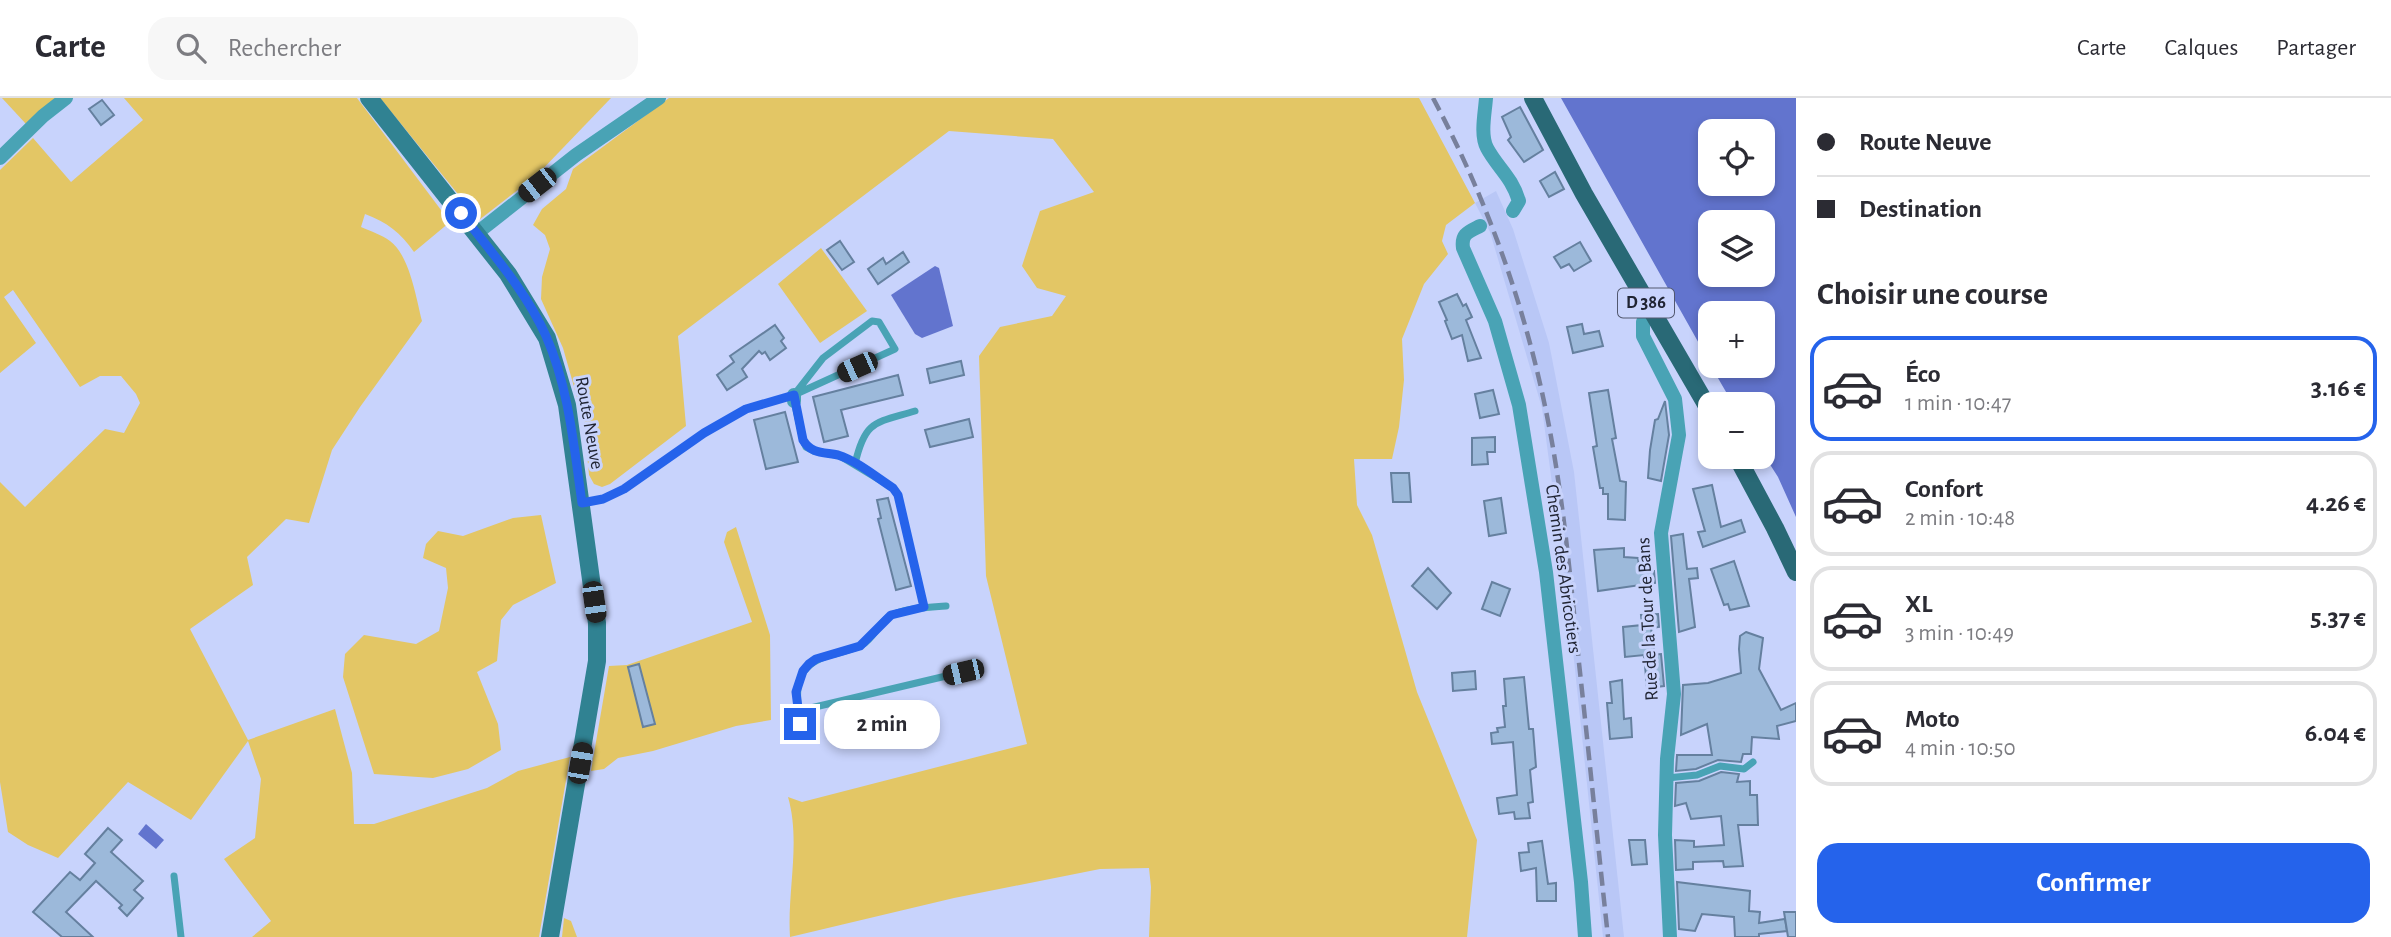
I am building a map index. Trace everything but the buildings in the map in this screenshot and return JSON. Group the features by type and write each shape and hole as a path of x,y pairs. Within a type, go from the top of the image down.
{"main road":[{"name":"D 386","path":"1533,98 1649,309 1699,392"},
{"path":"1743,469 1796,572"}],"street":[{"path":"0,158 43,116 66,98"},
{"name":"Route Neuve","path":"369,98 526,299 547,338 567,405 597,623 597,661 550,937"},
{"path":"477,233 576,155 659,98"},
{"path":"1486,98 1483,135 1486,148 1516,189 1519,201 1513,211"},
{"name":"Chemin des Abricotiers","path":"1480,226 1465,233 1462,239 1463,248 1494,321 1519,405 1546,572 1585,937"},
{"name":"Rue de la Tour de Bans","path":"1649,309 1643,322 1643,336 1675,399 1679,435 1661,533 1674,684 1665,835 1670,937"}],"lane":[{"path":"582,503 603,499 624,489 704,433 746,409 794,398 895,349 879,322 872,321 823,358 794,398 807,447 841,456 893,488 898,495 924,607"},
{"path":"855,464 860,442 874,423 915,411"},
{"path":"800,724 796,692 803,671 809,664 816,659 860,646 891,615 924,607 946,606"},
{"path":"798,711 963,672"},
{"path":"1667,778 1697,775 1720,766 1744,769 1753,762"},
{"path":"174,876 181,937"}],"shaded area":[{"path":"2,98 57,98 26,124"},
{"path":"124,98 357,98 450,222 414,252 393,229 365,214 361,227 390,241 403,257 422,321 332,450 309,523 286,519 247,557 253,585 190,629 248,740 335,709 352,773 354,824 374,824 487,788 518,771 570,757 539,937 252,937 271,921 224,859 255,838 261,779 248,741 191,820 128,782 58,858 28,845 8,832 0,782 0,482 25,507 105,429 124,433 140,403 121,376 100,376 80,387 13,290 4,297 36,343 0,373 0,170 33,138 71,182 143,120"},
{"path":"380,98 611,98 536,176 479,220"},
{"path":"669,98 1419,98 1475,203 1446,225 1442,241 1448,254 1424,284 1402,339 1404,380 1399,427 1392,459 1354,459 1357,505 1372,535 1417,692 1477,840 1467,937 1149,937 1149,868 1100,869 954,898 790,937 794,849 788,797 802,802 1027,744 986,576 979,356 1000,327 1052,316 1066,296 1037,288 1022,266 1040,211 1094,192 1053,139 949,131 678,336 686,426 610,484 602,487 594,484 589,475 584,422 563,348 541,299 542,277 550,249 545,235 533,225 542,209 566,189 573,169"},
{"path":"1496,191 1513,229 1549,343 1574,472 1624,937 1603,937 1569,612 1542,408 1490,232 1475,203"},
{"path":"821,248 867,311 820,343 778,284"},
{"path":"541,515 556,583 513,605 501,620 497,661 477,672 498,724 501,750 468,769 433,778 374,774 343,677 345,654 364,635 416,644 439,631 448,588 446,568 423,558 426,544 438,531 463,536 513,518"},
{"path":"736,527 770,635 771,720 736,726 653,751 618,758 604,769 591,771 609,666 627,665 752,622 724,542 727,532"},
{"path":"564,918 571,921 577,937 562,937"}],"water":[{"path":"1561,98 1796,98 1796,517 1773,469 1775,469 1775,392 1726,392 1718,378 1775,378 1775,301 1698,301 1698,342"},
{"path":"935,266 939,268 953,326 922,338 915,334 891,295"},
{"path":"146,824 164,840 156,849 138,834"}],"railway":[{"path":"1433,98 1471,177 1503,258 1529,341 1549,426 1567,544 1608,937"}],"route":[{"path":"461,213 526,299 547,338 567,405 582,503 603,499 624,489 704,433 746,409 794,395 803,440 807,447 841,456 893,488 898,495 924,607 891,615 860,646 816,659 809,664 803,671 796,692 800,724"}]}
